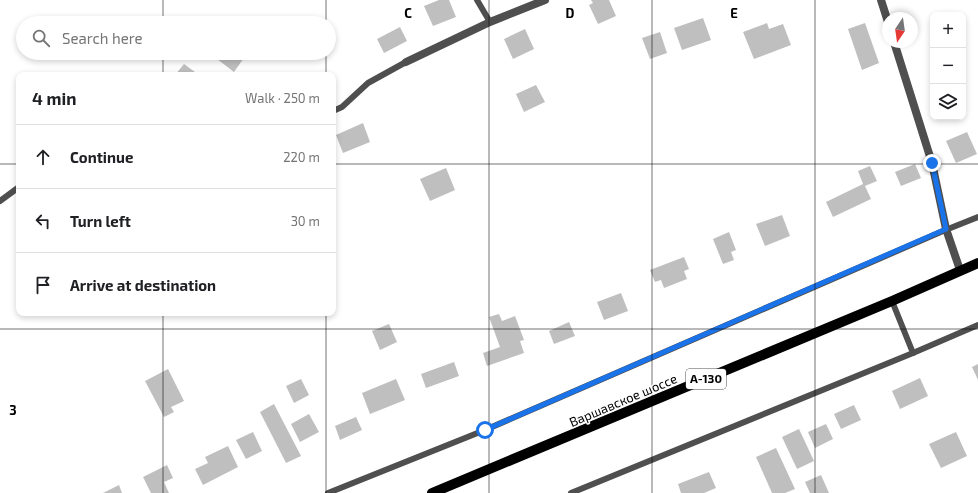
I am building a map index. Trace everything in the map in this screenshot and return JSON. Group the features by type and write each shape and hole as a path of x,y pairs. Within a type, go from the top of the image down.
{"main road":[{"name":"Варшавское шоссе","path":"432,493 892,301 978,263"}],"street":[{"path":"406,62 490,22 545,0"},
{"path":"881,0 885,12"},
{"path":"896,48 932,163 946,229 960,270"}],"lane":[{"path":"477,0 490,22"},
{"path":"336,110 342,107 368,83 406,62"},
{"path":"0,201 16,189"},
{"path":"328,493 493,427 946,229 978,217"},
{"path":"892,301 913,353"},
{"path":"571,493 978,325"}],"building":[{"path":"439,0 449,0 456,17 433,26 424,6"},
{"path":"591,0 609,0 616,16 598,24 589,5 593,3"},
{"path":"703,18 711,40 682,50 674,28"},
{"path":"767,23 769,29 783,24 791,45 754,59 743,32"},
{"path":"865,23 879,63 862,70 848,29"},
{"path":"400,27 407,41 384,53 377,39"},
{"path":"525,29 534,49 513,59 504,39"},
{"path":"660,32 667,53 650,59 642,38"},
{"path":"218,60 242,60 234,72"},
{"path":"184,64 195,72 177,72"},
{"path":"536,85 545,102 524,112 516,94"},
{"path":"363,123 370,142 343,153 336,135"},
{"path":"967,132 977,154 956,163 946,141"},
{"path":"915,164 921,178 901,186 895,172"},
{"path":"870,166 877,181 865,186 871,199 833,217 826,202 863,184 858,171"},
{"path":"446,168 455,190 430,201 420,179"},
{"path":"782,215 790,236 765,246 756,224"},
{"path":"729,232 736,250 731,252 734,260 723,264 713,239"},
{"path":"684,257 689,269 684,271 687,279 664,288 661,280 655,282 650,270"},
{"path":"621,293 628,311 604,320 597,302"},
{"path":"499,314 502,321 515,316 524,340 520,341 524,353 487,366 483,353 500,347 489,317"},
{"path":"569,322 575,336 554,344 549,331"},
{"path":"389,324 397,342 380,350 372,331"},
{"path":"454,362 459,376 426,388 421,374"},
{"path":"978,364 978,380 972,367"},
{"path":"168,369 184,401 171,407 174,412 164,417 145,381"},
{"path":"920,378 928,396 900,409 892,391"},
{"path":"301,379 309,395 294,403 286,386"},
{"path":"396,379 405,400 370,414 362,393"},
{"path":"274,404 301,456 286,463 260,412"},
{"path":"854,405 861,420 841,429 834,414"},
{"path":"309,414 319,432 300,442 291,424"},
{"path":"356,417 362,430 340,440 335,426"},
{"path":"826,424 833,439 815,448 808,432"},
{"path":"799,429 814,461 797,469 782,437"},
{"path":"253,432 262,451 246,459 236,440"},
{"path":"956,432 967,456 941,468 929,444"},
{"path":"228,446 238,467 203,485 195,469 208,463 205,457"},
{"path":"776,448 795,489 785,493 772,493 756,457"},
{"path":"167,465 173,478 164,482 169,493 151,493 143,477"},
{"path":"709,472 716,488 704,493 681,493 678,484"},
{"path":"821,475 829,493 810,493 805,482"},
{"path":"119,485 122,493 103,493"}],"route":[{"path":"485,430 946,229 932,163"}]}
